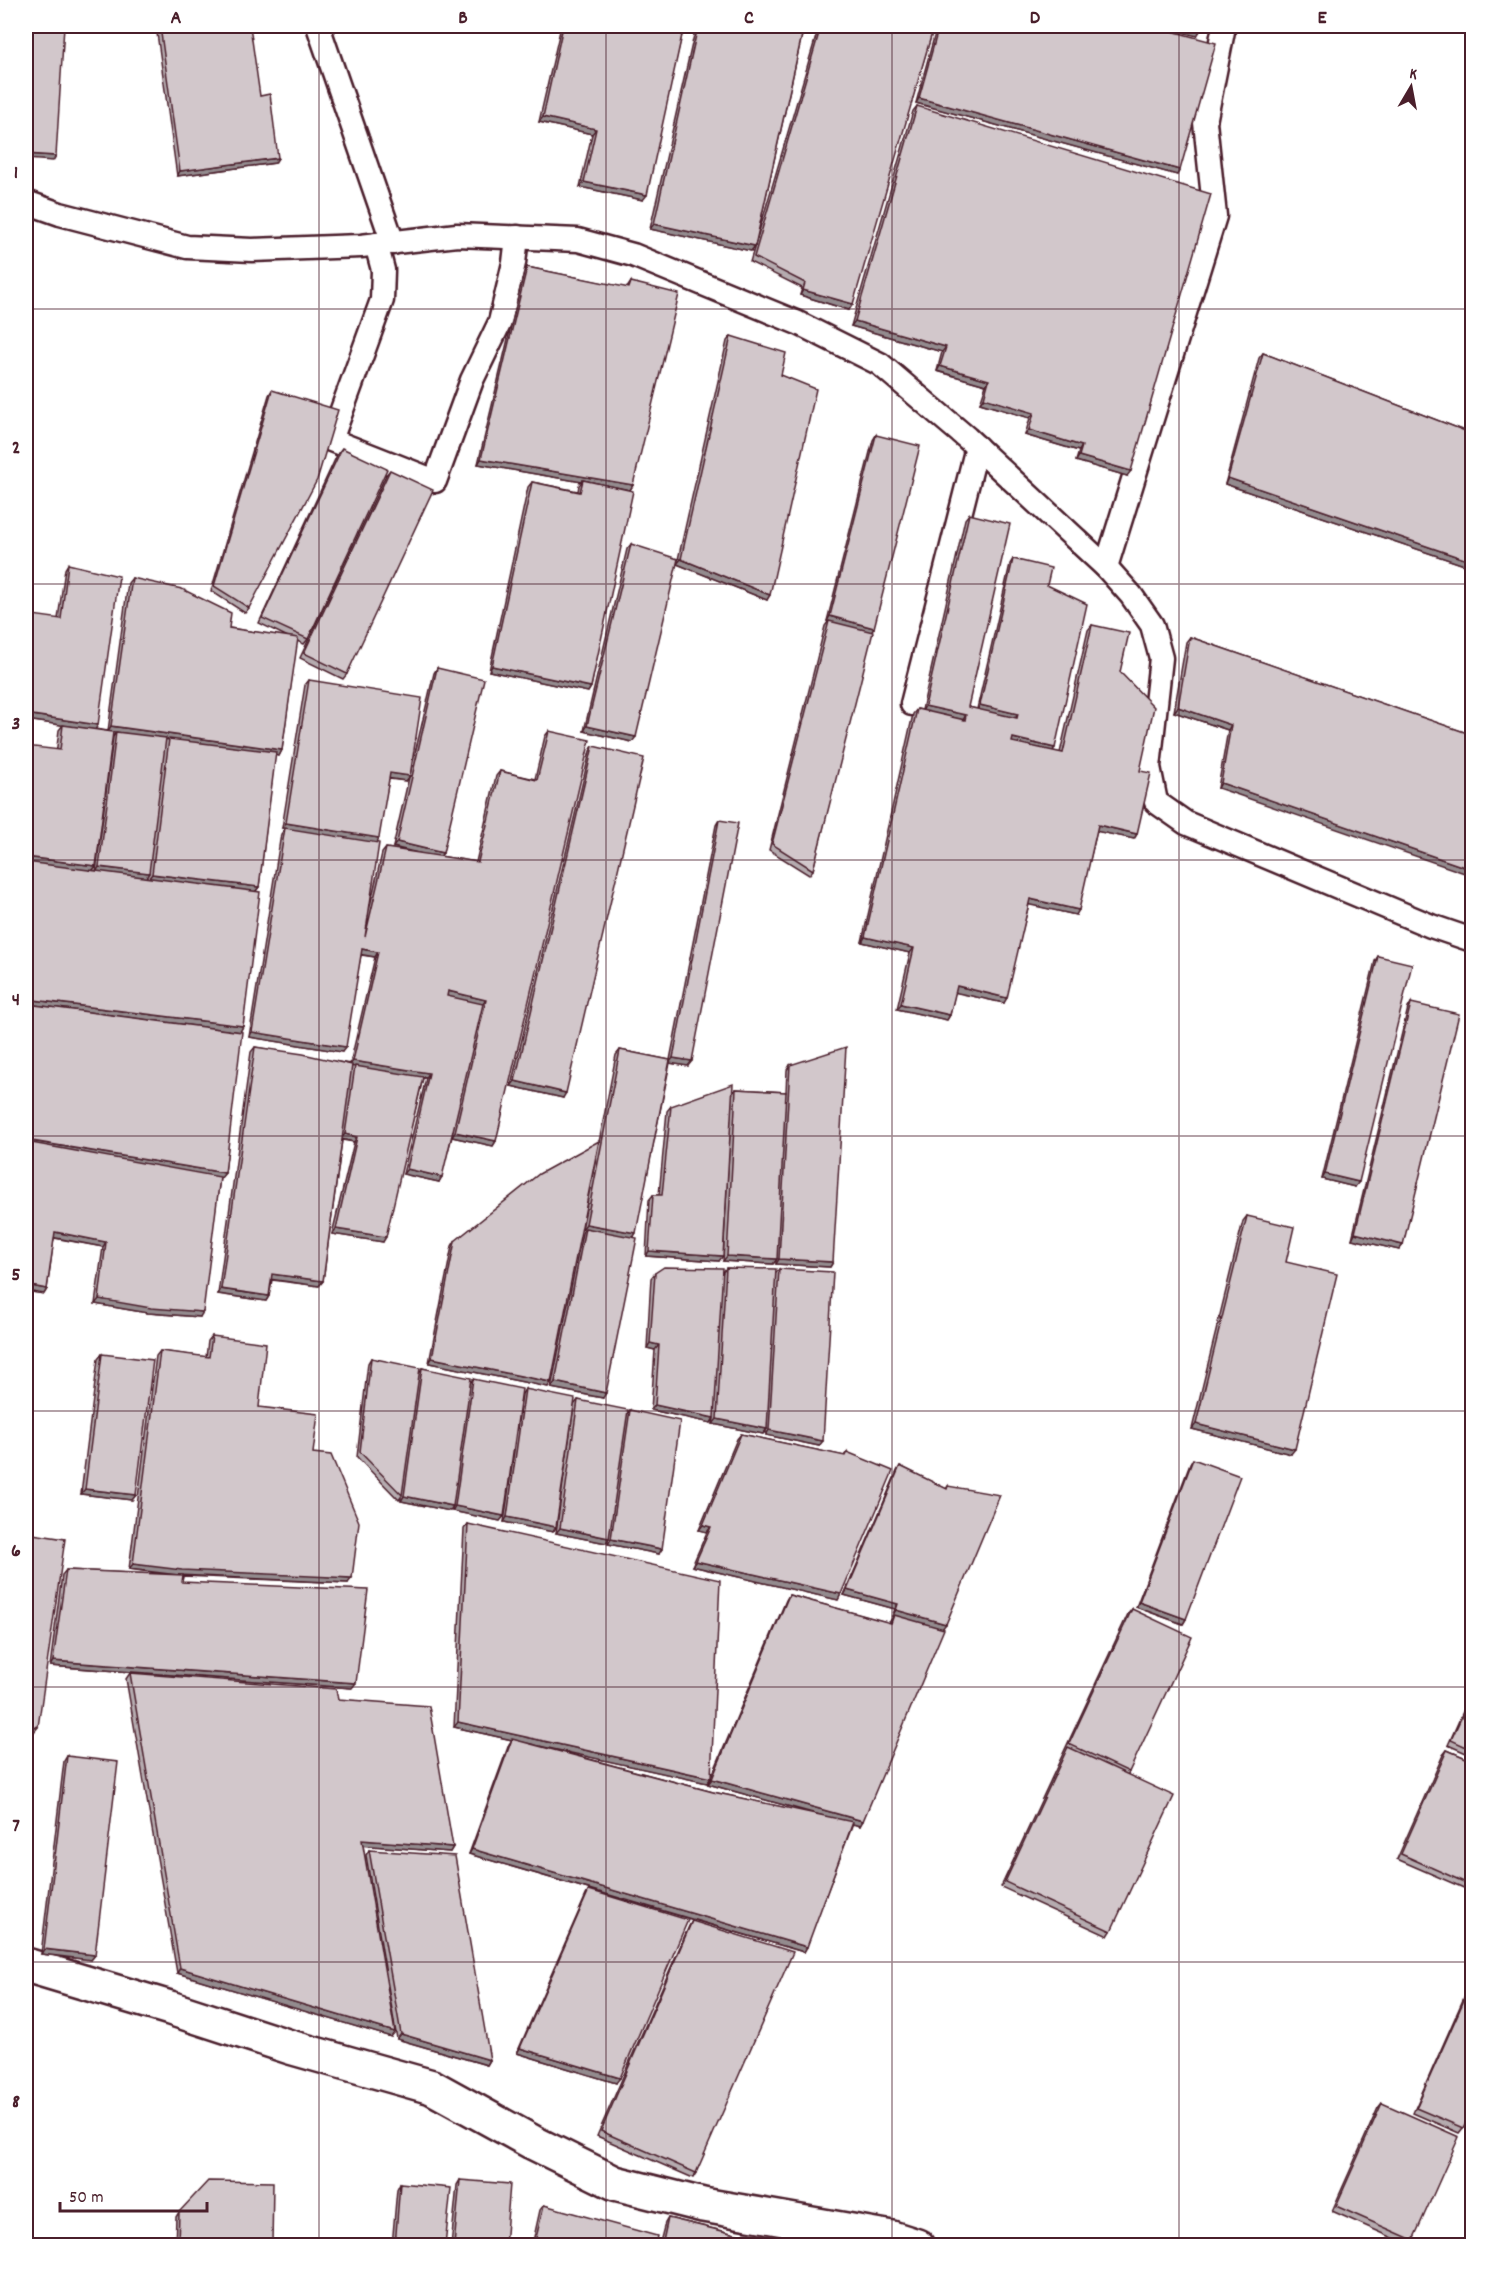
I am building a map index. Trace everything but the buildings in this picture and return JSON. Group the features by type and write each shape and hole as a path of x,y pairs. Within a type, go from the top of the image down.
{"street":[{"path":"318,26 384,244 382,300 331,440 435,481 472,380 500,322 514,263 517,237"},
{"path":"1106,567 1215,216 1205,122 1224,26"},
{"path":"26,202 60,214 187,248 252,250 384,244 457,235 578,240 633,255 798,323 880,364 977,447 1106,567 1131,595 1152,625 1161,658 1149,767 1156,802 1186,823 1431,926 1473,940"},
{"path":"912,704 977,447"},
{"path":"26,1965 290,2047 432,2087 532,2142 615,2183 704,2205 892,2238 917,2246"}]}
